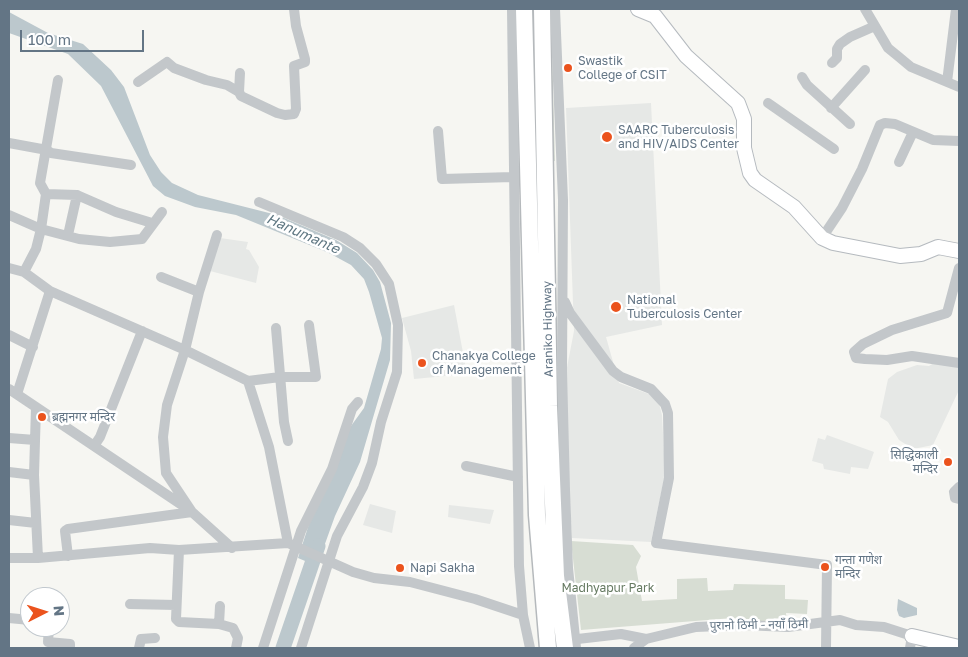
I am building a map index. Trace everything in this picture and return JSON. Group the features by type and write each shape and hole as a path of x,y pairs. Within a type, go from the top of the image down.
{"highway":[{"name":"Araniko Highway","path":"524,9 537,515 548,648"},
{"name":"Araniko Highway","path":"542,9 549,406 556,576 570,644"}],"main road":[{"path":"638,9 655,16 686,56 738,103 744,119 744,148 750,174 755,180 794,207 822,238 833,243 900,256 921,254 938,248 959,250"},
{"name":"पुरानो ठिमी - नयाँ ठिमी","path":"911,642 959,647"}],"street":[{"path":"138,82 166,62 206,80 227,85 239,92 241,96 277,112 285,115 294,114 296,109 294,66 305,62 305,59 296,26 294,9"},
{"path":"512,9 512,177 519,566 530,648"},
{"path":"555,9 563,200 565,490 570,644"},
{"path":"866,9 888,48 911,67 959,87"},
{"path":"947,9 956,9 947,82"},
{"path":"832,63 837,58 837,49 840,44 850,37 875,26"},
{"path":"831,108 865,70"},
{"path":"239,92 240,73"},
{"path":"802,77 831,108 850,124"},
{"path":"24,272 36,249 41,229 46,194 40,183 48,150 58,80"},
{"path":"768,103 834,149"},
{"path":"822,238 862,169 880,124 894,124 933,140 959,141"},
{"path":"438,131 442,179 512,177"},
{"path":"899,162 913,132"},
{"path":"9,143 48,150 51,153 131,166"},
{"path":"46,194 77,195 116,212 152,223"},
{"path":"68,236 77,195"},
{"path":"259,202 343,237 360,248 376,264 389,284 396,312 399,344 393,387 381,422 369,471 325,559 301,648"},
{"path":"9,215 41,229 79,239 110,242 138,240 146,236 152,223 162,212"},
{"path":"192,512 166,473 163,437 167,404 185,350 199,292 217,235"},
{"path":"9,268 24,272 50,291 185,350 248,381 280,377 316,377 309,325"},
{"path":"959,268 947,313 892,330 863,344 854,352 856,358 865,359 887,360 912,356 959,363"},
{"path":"161,277 199,292"},
{"path":"50,291 33,347 13,392 192,512 232,548"},
{"path":"563,299 570,313 613,371 621,377 651,389 665,404 668,413 670,473 656,543 827,564 826,648"},
{"path":"276,328 288,441"},
{"path":"94,446 100,437 142,331"},
{"path":"9,335 33,347"},
{"path":"248,381 269,447 294,546"},
{"path":"263,648 294,546 332,469 352,408 358,402"},
{"path":"36,407 34,475 38,558"},
{"path":"9,438 35,440"},
{"path":"466,466 518,476"},
{"path":"9,472 34,475"},
{"path":"959,487 954,492 956,498 959,499"},
{"path":"68,556 65,531 68,529 192,512"},
{"path":"9,520 36,523"},
{"path":"9,558 68,556 150,548 179,550 294,546 374,578 410,582 475,598 524,614"},
{"path":"179,550 176,619 180,622 219,624 233,628 238,638 236,648"},
{"path":"130,604 176,605"},
{"path":"219,624 220,606"},
{"name":"पुरानो ठिमी - नयाँ ठिमी","path":"634,648 646,639 696,627 744,625 788,627 840,620 884,627 911,642"},
{"name":"पुरानो ठिमी - नयाँ ठिमी","path":"570,644 621,634 646,639"},
{"path":"48,637 48,642 70,644 70,648"},
{"path":"139,648 141,638 155,638"}],"shaded area":[{"name":"National Tuberculosis Center","path":"651,103 662,325 606,337 619,383 649,394 659,403 662,415 665,474 651,542 572,538 564,383 574,331 566,108"},
{"path":"220,238 248,242 246,249 249,250 259,267 256,283 210,271"},
{"path":"454,305 467,374 414,379 411,351 402,318"},
{"path":"934,363 959,365 959,390 933,445 913,449 899,440 888,422 880,417 888,379 897,372 917,365 929,366"},
{"path":"827,435 874,452 868,469 851,467 850,474 824,469 823,464 812,461 818,438 825,440"},
{"path":"370,504 396,511 392,533 363,525"},
{"path":"449,505 494,510 490,524 448,517"}],"green space":[{"path":"551,13 555,161 551,161 548,14"},
{"name":"Madhyapur Park","path":"571,541 633,545 641,556 636,567 642,601 677,599 677,579 707,578 708,591 733,590 734,584 785,585 785,599 808,600 807,614 786,613 787,625 733,618 581,630"}],"water":[{"path":"9,12 48,33 83,44 111,70 124,87 150,155 161,172 172,183 198,195 277,215 336,240 357,253 373,270 380,282 391,323 390,360 360,462 335,516 317,566 298,558 311,518 351,426 364,408 381,349 382,338 364,279 351,265 329,253 236,215 195,207 165,196 153,186 101,86 68,54 9,33"},
{"path":"898,599 917,608 917,615 904,618 899,616 897,610"}],"waterway":[{"name":"Hanumante","path":"283,648 318,546"}],"place":[{"name":"Swastik College of CSIT","path":"568,68"},
{"name":"SAARC Tuberculosis and HIV/AIDS Center","path":"607,137"},
{"name":"National Tuberculosis Center","path":"616,307"},
{"name":"Chanakya College of Management","path":"422,363"},
{"name":"ब्रह्मनगर मन्दिर","path":"42,417"},
{"name":"सिद्धिकाली मन्दिर","path":"948,462"},
{"name":"गन्ता गणेश मन्दिर","path":"825,567"},
{"name":"Napi Sakha","path":"400,568"}]}
